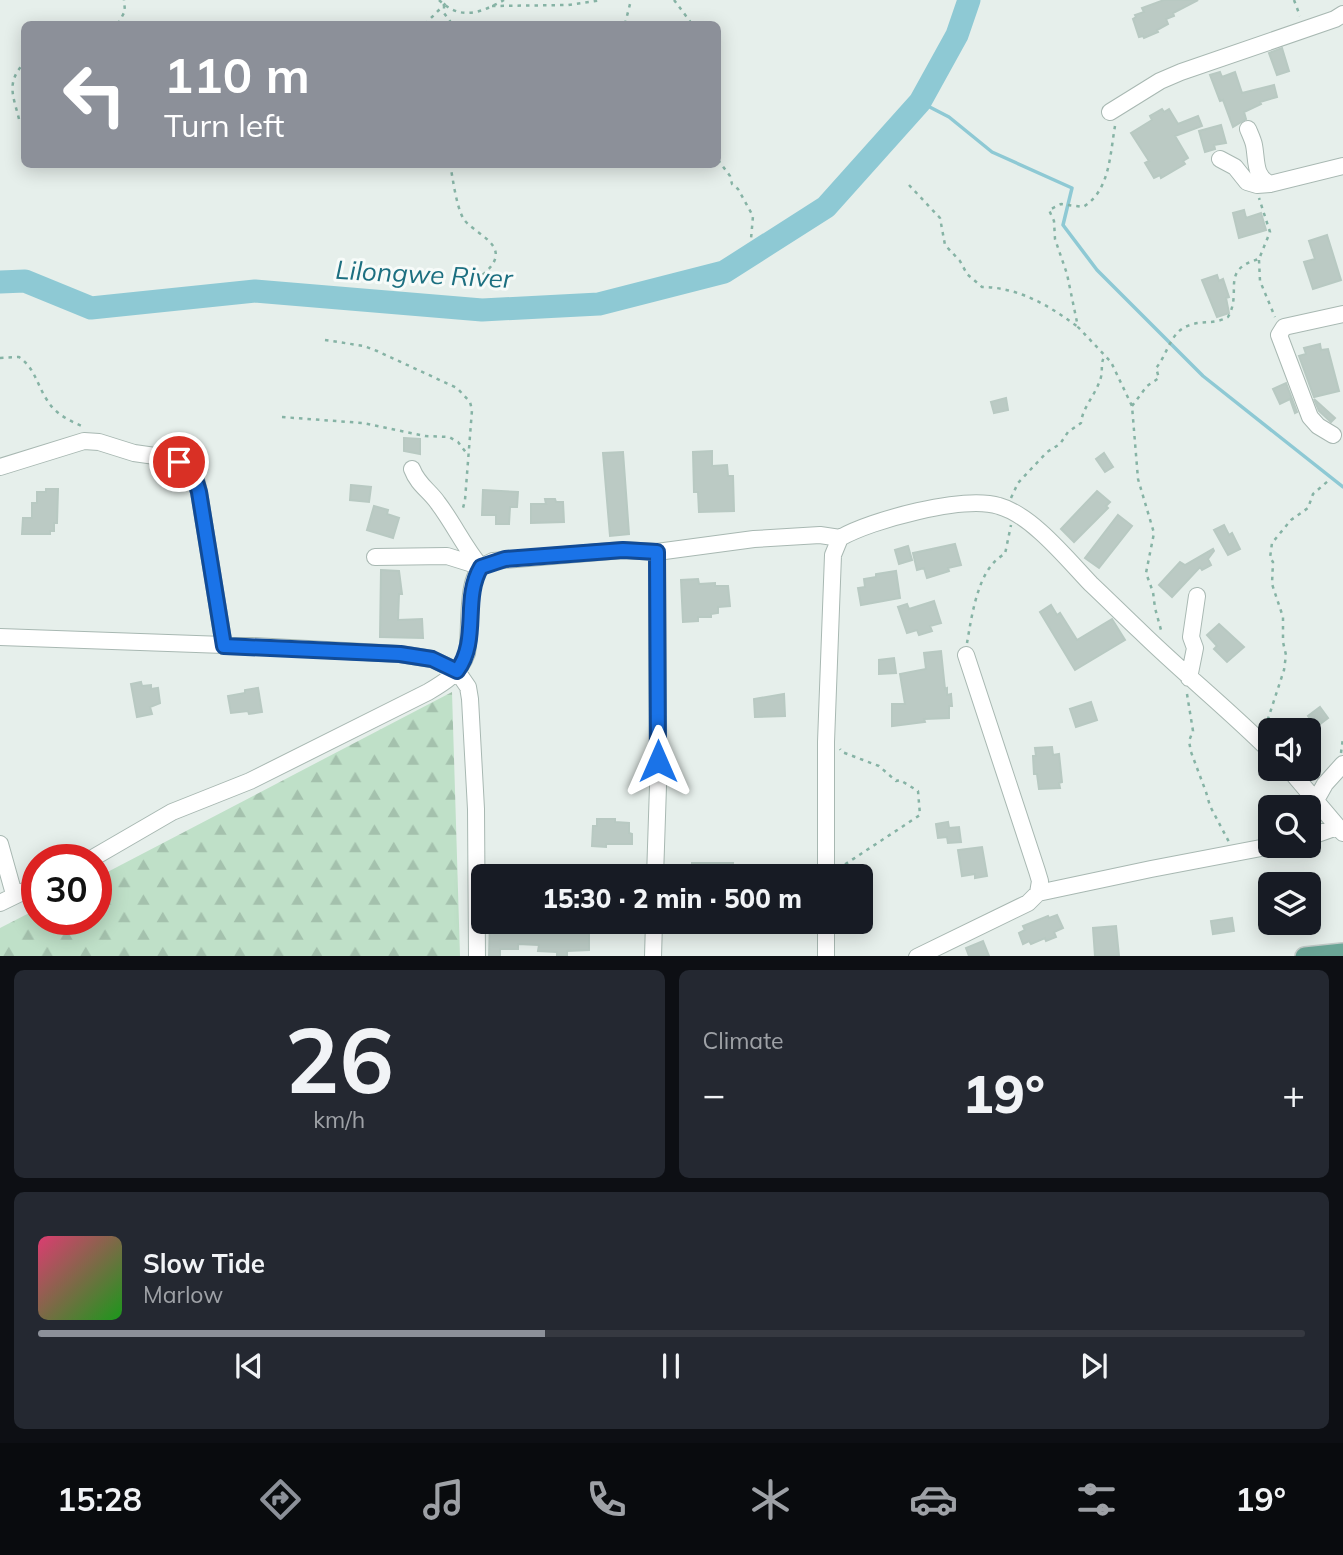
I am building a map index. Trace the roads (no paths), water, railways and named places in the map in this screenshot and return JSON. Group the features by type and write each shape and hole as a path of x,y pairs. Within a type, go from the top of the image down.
{"main road":[{"path":"1314,956 1343,953"}],"street":[{"path":"1110,112 1160,81 1181,72 1343,14"},
{"path":"1248,129 1254,146 1255,164 1267,185"},
{"path":"1220,159 1235,167 1247,182 1267,185 1343,166"},
{"path":"1333,435 1324,431 1310,416 1279,335 1280,330 1343,314"},
{"path":"0,467 84,441 162,457 188,467 195,476 224,646"},
{"path":"412,469 416,481 436,499 468,552 481,567"},
{"path":"375,557 447,556 467,560 481,567 505,559 623,550 657,552 754,539 820,535 840,538 889,518 957,505 991,504 1010,510 1052,541 1090,583 1189,678 1258,739"},
{"path":"831,864 826,742 831,571 833,555 840,538"},
{"path":"655,864 658,786 657,552"},
{"path":"112,847 172,812 250,781 428,691 457,671 467,653 471,590 481,567"},
{"path":"1189,678 1195,648 1191,637 1196,596"},
{"path":"0,637 400,654 432,659 457,671 468,687 470,699 476,809 477,956"},
{"path":"966,655 1037,871 1040,881 1038,893"},
{"path":"1319,795 1343,764"},
{"path":"1299,781 1312,795"},
{"path":"1321,806 1340,830 1321,834"},
{"path":"0,844 7,899"},
{"path":"919,956 1028,903 1038,893 1258,849"},
{"path":"653,956 654,934"},
{"path":"826,934 826,956"}],"waterway":[{"name":"Lilongwe River","path":"0,282 25,281 91,308 255,291 482,310 599,304 724,272 826,207 920,102 957,35 969,0"},
{"path":"920,102 949,117 992,152 1072,188 1063,225 1097,270 1203,376 1343,487"}]}
